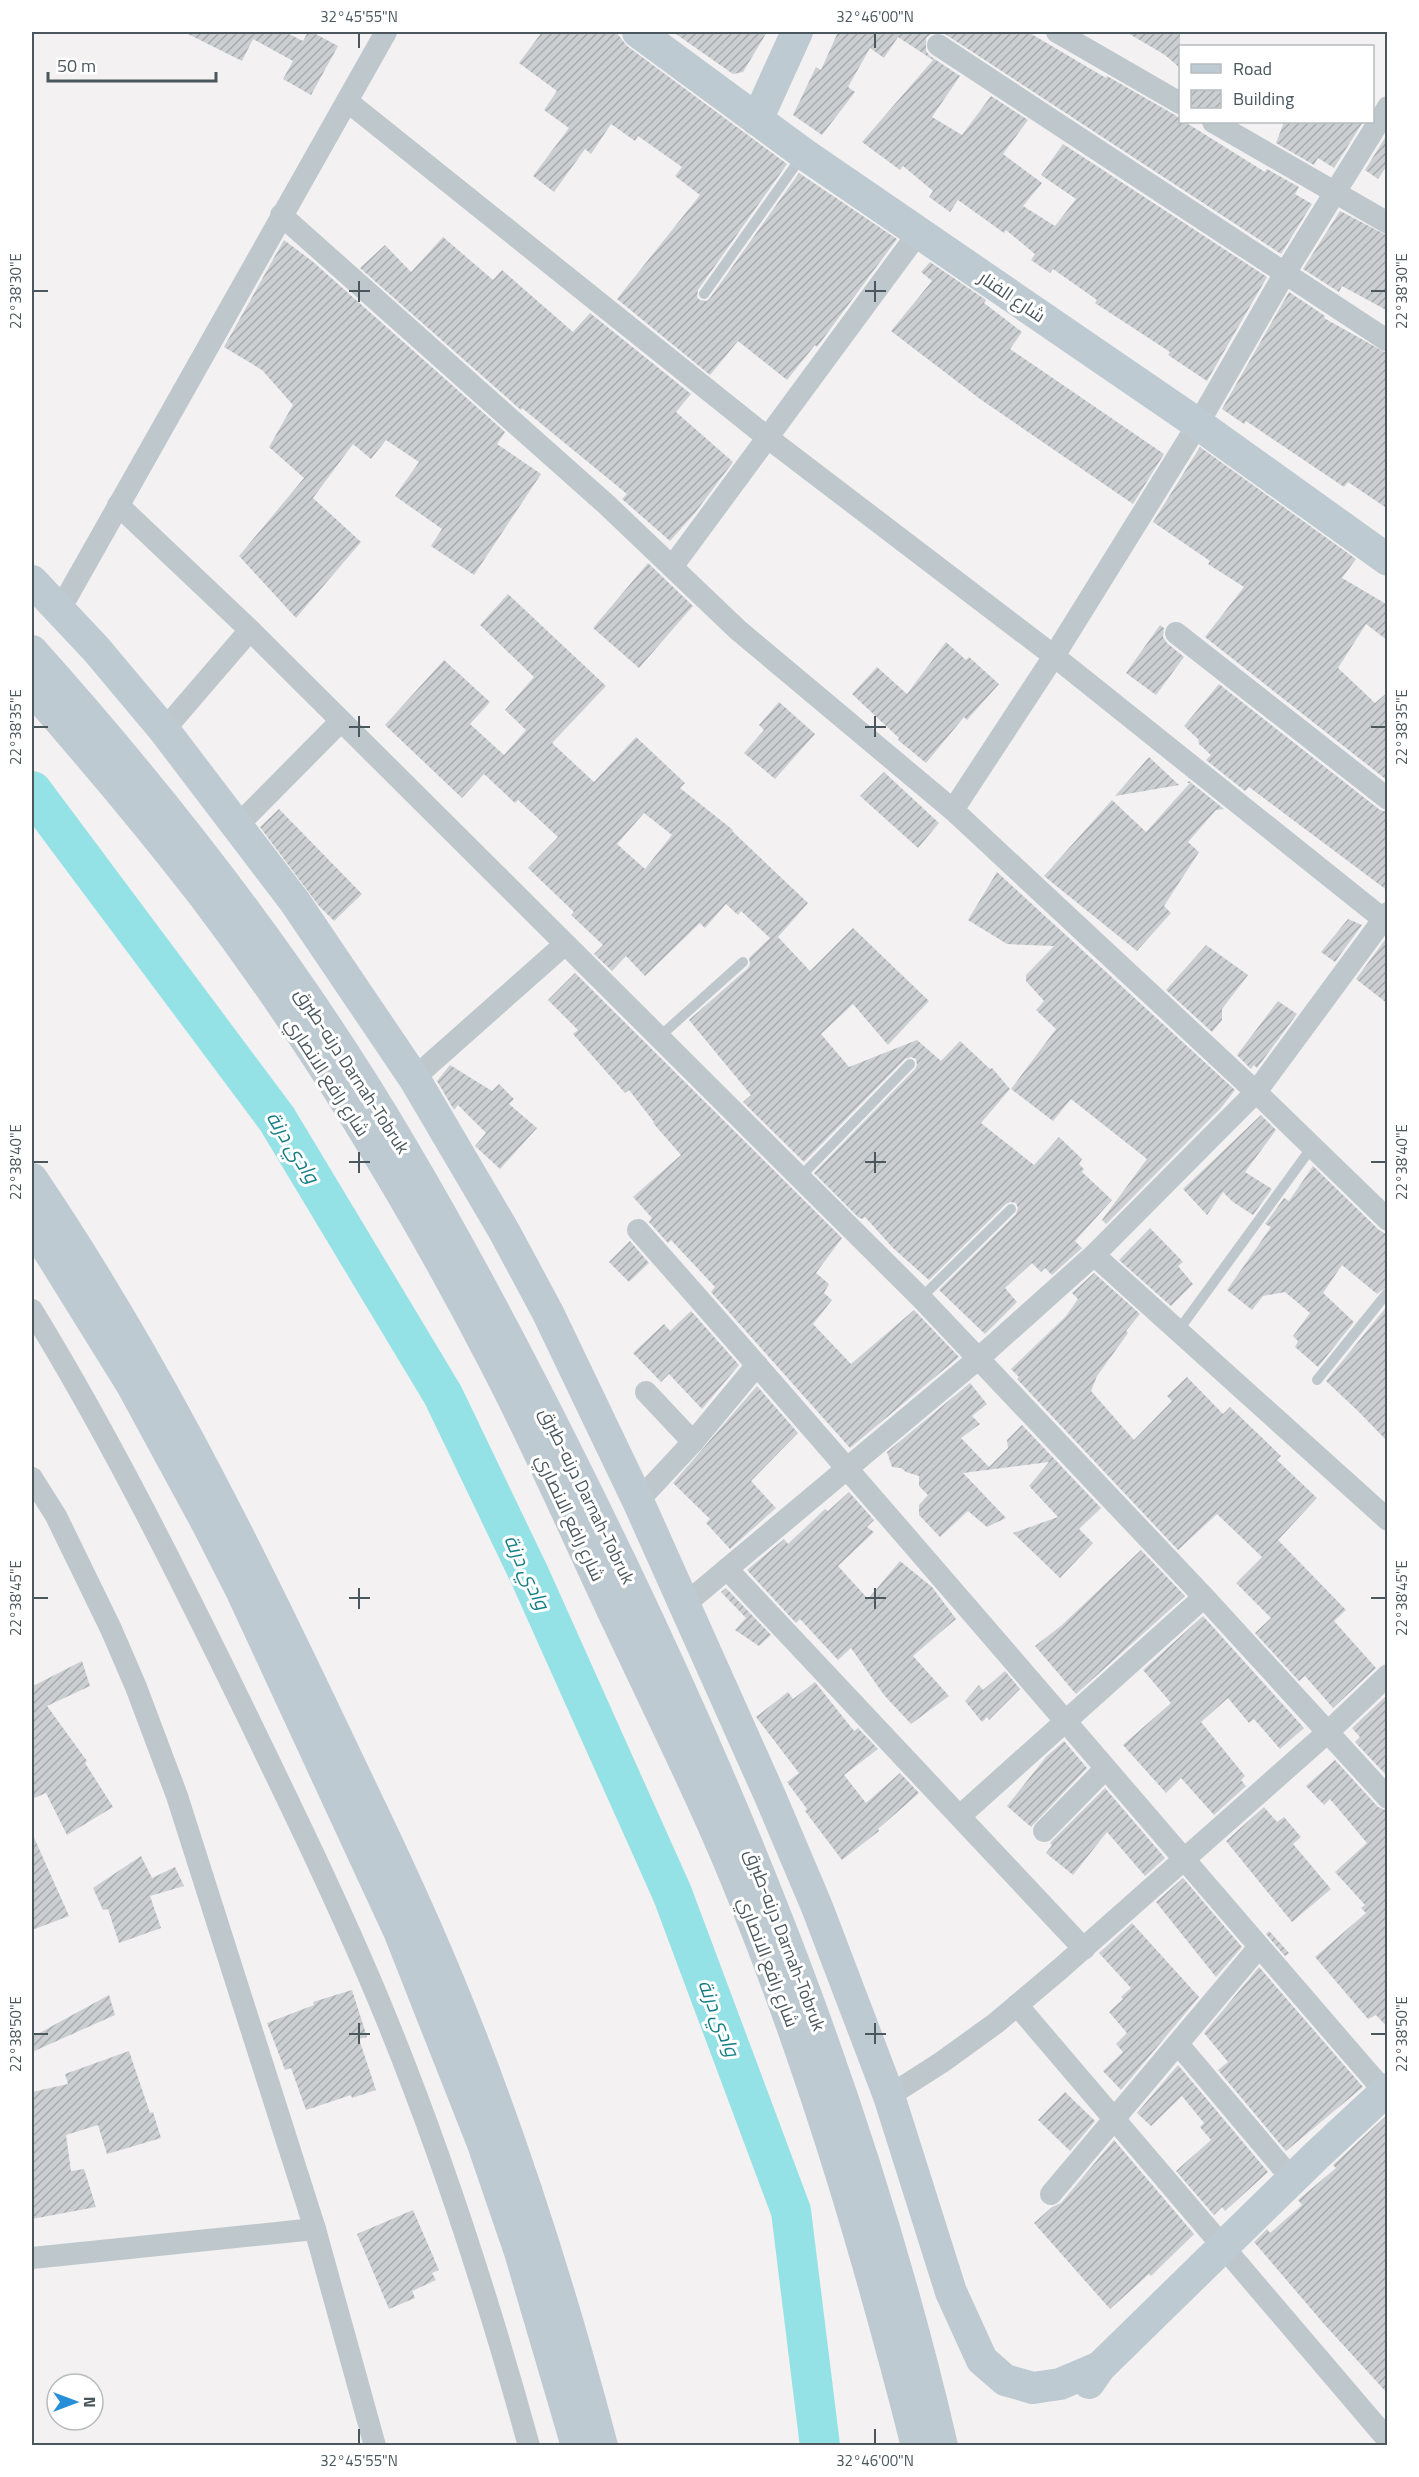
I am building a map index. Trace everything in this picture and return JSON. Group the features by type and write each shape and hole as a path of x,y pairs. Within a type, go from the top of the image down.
{"street":[{"path":"59,611 281,214 386,32"},
{"name":"شارع الفنار","path":"638,32 804,154 1198,424 1388,560"},
{"path":"757,120 797,32"},
{"path":"1058,32 1179,102"},
{"path":"938,45 1388,341"},
{"path":"346,101 768,438 1054,656 1386,918 1256,1092 1094,1256 980,1358 684,1605"},
{"path":"953,810 1054,656 1198,424 1285,273 1388,107"},
{"path":"1215,123 1388,223"},
{"path":"281,214 607,505 738,630 953,810 1256,1092 1388,1220"},
{"path":"672,567 919,232"},
{"path":"118,505 250,630 564,945 801,1176 980,1358 1388,1798"},
{"path":"32,581 96,649 164,730 301,911 414,1078 509,1241 549,1313 638,1501 817,1906 888,2096 951,2292 982,2360 1005,2380 1018,2385 1048,2387 1100,2367 1221,2247 1386,2091 1064,1722 848,1467 638,1230"},
{"path":"164,730 250,630"},
{"path":"1176,633 1388,799"},
{"name":"درنه-طبرق Darnah-Tobruk","path":"35,671 122,754 173,817 286,968 402,1148 536,1392 693,1717 778,1917 832,2063 860,2149 913,2329 942,2445"},
{"name":"شارع رافع الانصاري","path":"35,671 152,831 206,900 332,1082 391,1177 446,1273 527,1425 705,1806 774,1975 842,2171 884,2317 916,2445"},
{"path":"238,825 341,721"},
{"path":"414,1078 564,945"},
{"path":"32,1179 104,1289 187,1433 267,1591 416,1905 465,2022 512,2146 569,2323 602,2445"},
{"path":"32,1224 132,1385 208,1525 260,1631 399,1931 483,2144 524,2263 578,2445"},
{"path":"1094,1256 1388,1520"},
{"path":"32,1310 107,1436 281,1785 348,1930 403,2061 443,2168 486,2299 529,2445"},
{"path":"536,1392 573,1364"},
{"path":"638,1501 693,1442 758,1365"},
{"path":"646,1392 693,1442"},
{"path":"32,1478 56,1516 84,1572 132,1678 157,1741 191,1839 315,2229 375,2445"},
{"path":"727,1569 1084,1949"},
{"path":"960,1815 1204,1597"},
{"path":"888,2096 942,2062 1017,2005 1084,1949 1388,1676"},
{"path":"1044,1831 1105,1769"},
{"path":"1051,2194 1259,1947"},
{"path":"1017,2005 1221,2247 1385,2432"},
{"path":"1178,2044 1292,2179"},
{"path":"32,2258 315,2229"}],"lane":[{"path":"704,294 804,154"},
{"path":"658,1038 743,962"},
{"path":"801,1176 910,1064"},
{"path":"1178,1331 1312,1147"},
{"path":"921,1298 1011,1209"},
{"path":"1317,1380 1388,1292"}],"building":[{"path":"184,32 285,32 303,41 308,32 312,32 338,46 311,95 283,79 293,61 253,39 242,61"},
{"path":"542,32 616,32 627,46 787,164 698,290 697,297 700,300 707,301 710,298 799,173 897,239 817,347 815,345 787,380 738,341 710,375 617,299 700,195 675,176 682,167 638,136 635,141 611,124 591,154 585,149 554,192 533,176 569,128 544,110 557,91 519,63"},
{"path":"673,32 767,32 743,72 733,74"},
{"path":"838,32 1028,32 1175,115 1179,118 1179,123 1187,123 1265,172 1267,169 1299,187 1295,194 1312,204 1281,254 945,34 932,33 926,38 926,51 930,56 960,76 932,117 962,135 991,96 1028,120 1003,154 1042,183 1023,206 1055,226 1076,199 1041,175 1063,144 1267,277 1207,381 1168,355 1170,352 1095,303 1097,300 1053,269 1050,273 1031,260 1035,254 1006,230 1004,233 958,200 950,212 929,197 933,191 903,166 900,170 862,142 933,60 898,37 884,58 870,48 848,87 855,92 822,135 793,115 816,67 821,70"},
{"path":"1126,32 1180,32 1179,67 1165,55"},
{"path":"1284,123 1362,123 1334,168 1318,158 1314,165 1276,143"},
{"path":"1388,133 1388,164 1378,179 1365,170"},
{"path":"1340,211 1388,236 1388,311 1342,286 1339,292 1303,269"},
{"path":"443,237 493,280 502,270 573,332 590,313 691,394 676,412 733,462 695,513 670,541 622,499 627,494 522,408 521,410 360,268 385,245 411,272"},
{"path":"284,240 312,261 505,432 497,444 541,474 474,575 431,546 442,529 395,496 419,462 386,440 371,459 353,444 313,498 361,542 296,618 239,556 304,478 269,447 293,405 262,370 224,347"},
{"path":"930,262 986,300 984,303 1022,332 1010,349 1164,454 1133,504 980,399 891,331 932,281 921,272"},
{"path":"1289,292 1325,316 1324,318 1388,354 1388,509 1348,482 1344,487 1246,421 1244,424 1222,409"},
{"path":"1200,447 1356,559 1342,578 1388,605 1388,641 1366,624 1338,668 1375,703 1388,692 1388,781 1205,637 1244,587 1208,564 1210,561 1153,522"},
{"path":"648,563 693,606 639,668 593,628"},
{"path":"508,594 606,686 552,743 594,782 636,737 685,783 680,788 733,830 808,903 778,937 810,971 853,928 929,1001 888,1045 853,1004 821,1034 849,1067 917,1040 941,1061 960,1041 990,1069 992,1068 1010,1089 981,1123 1034,1165 1059,1137 1082,1159 1079,1164 1084,1169 1082,1172 1112,1200 1075,1241 1082,1248 1052,1275 1045,1268 1041,1272 1032,1263 1005,1288 1017,1302 985,1334 939,1290 1016,1214 1018,1208 1016,1203 1006,1204 929,1280 893,1248 865,1217 862,1219 858,1217 814,1173 915,1069 916,1059 911,1057 905,1059 804,1162 743,1102 751,1095 689,1020 748,968 749,958 770,938 741,911 738,915 726,904 705,928 700,923 645,976 626,956 612,971 594,954 603,945 571,915 574,912 528,868 558,837 518,800 515,803 484,774 462,798 385,725 444,660 490,702 470,724 504,755 526,730 505,710 534,677 480,625","holes":["644,813 672,835 645,869 617,844"]},
{"path":"1160,625 1164,628 1163,637 1167,643 1184,657 1156,695 1126,673"},
{"path":"946,642 966,660 969,657 999,684 967,720 964,717 926,763 898,740 899,738 852,694 877,667 907,694"},
{"path":"1219,684 1380,810 1388,812 1388,891 1249,787 1245,791 1206,760 1211,755 1184,726"},
{"path":"779,702 815,734 775,779 744,753 764,730 759,725"},
{"path":"1149,757 1179,785 1115,796"},
{"path":"884,772 939,823 918,848 860,796"},
{"path":"1189,781 1224,809 1216,810 1188,842 1199,852 1164,906 1171,913 1137,951 1044,876 1112,800 1146,832 1190,783 1187,783"},
{"path":"279,809 362,894 334,921 319,906 260,827"},
{"path":"997,872 1235,1090 1221,1108 1106,1224 1102,1220 1147,1159 1071,1099 1053,1121 1011,1089 1056,1029 1036,1010 1044,1001 1026,981 1026,975 1054,946 1007,944 968,920"},
{"path":"1348,919 1362,925 1335,962 1321,952"},
{"path":"1388,937 1388,1004 1356,979"},
{"path":"1206,945 1248,975 1222,1009 1222,1020 1212,1032 1166,990"},
{"path":"575,973 842,1238 816,1273 829,1284 824,1293 832,1300 813,1324 851,1364 914,1310 959,1357 850,1448 711,1292 715,1287 671,1240 668,1243 649,1222 652,1218 633,1197 681,1155 653,1123 629,1090 625,1093 573,1034 578,1030 548,1000"},
{"path":"1278,1001 1297,1014 1257,1068 1254,1065 1251,1069 1237,1055"},
{"path":"450,1065 492,1091 499,1084 514,1099 509,1104 537,1128 500,1169 475,1146 486,1133 458,1105 454,1110 437,1081"},
{"path":"1261,1115 1276,1130 1245,1172 1272,1189 1253,1215 1233,1202 1223,1192 1207,1215 1183,1189"},
{"path":"1313,1166 1379,1230 1388,1235 1388,1285 1377,1294 1342,1265 1323,1293 1354,1322 1318,1367 1295,1347 1298,1341 1293,1336 1310,1313 1285,1292 1263,1296 1252,1310 1227,1290 1271,1227 1265,1224 1284,1198 1289,1201"},
{"path":"1150,1228 1183,1262 1178,1266 1193,1284 1171,1306 1119,1260"},
{"path":"630,1241 649,1263 629,1282 609,1262"},
{"path":"1094,1273 1140,1314 1126,1331 1128,1333 1097,1376 1091,1391 1134,1440 1172,1401 1167,1396 1187,1377 1223,1414 1230,1407 1281,1456 1277,1460 1317,1498 1278,1540 1346,1610 1334,1621 1376,1668 1333,1708 1305,1676 1299,1681 1255,1633 1271,1618 1236,1583 1262,1557 1217,1514 1178,1550 1017,1379 1019,1377 1011,1369 1066,1316 1078,1299 1072,1293"},
{"path":"1388,1305 1388,1442 1326,1381"},
{"path":"691,1311 739,1365 702,1409 669,1374 661,1382 633,1353 664,1324 670,1331"},
{"path":"970,1383 987,1404 972,1416 980,1424 961,1438 989,1467 1008,1448 1007,1440 1022,1425 1101,1508 1079,1529 1093,1543 1060,1578 1013,1533 1058,1517 1029,1486 1049,1462 963,1473 1006,1518 987,1527 968,1511 940,1537 919,1515 919,1505 928,1495 919,1486 919,1476 901,1468 892,1467 887,1452"},
{"path":"757,1386 798,1433 751,1481 776,1508 730,1549 706,1523 710,1519 673,1483"},
{"path":"849,1492 874,1520 867,1527 874,1532 838,1566 868,1599 900,1561 932,1587 956,1619 913,1656 949,1696 911,1724 884,1695 851,1648 838,1660 800,1619 796,1623 747,1570 784,1539 788,1544 825,1509 828,1511"},
{"path":"1141,1550 1185,1596 1076,1694 1035,1646 1062,1625"},
{"path":"726,1588 771,1635 759,1646 735,1630 746,1618 721,1592"},
{"path":"1203,1616 1304,1728 1280,1749 1254,1719 1249,1723 1228,1698 1201,1722 1245,1776 1241,1780 1246,1786 1214,1815 1181,1778 1166,1793 1123,1745 1171,1703 1143,1670"},
{"path":"82,1661 90,1686 47,1706 87,1761 85,1763 113,1807 67,1835 46,1793 32,1799 32,1684 33,1686"},
{"path":"1005,1671 1020,1689 989,1720 987,1717 982,1722 965,1701 979,1685 983,1690"},
{"path":"815,1682 854,1731 858,1728 878,1749 844,1775 866,1803 900,1773 919,1793 878,1829 879,1831 842,1860 805,1811 807,1809 787,1782 799,1773 756,1717 788,1692 793,1699"},
{"path":"1388,1694 1388,1777 1355,1742 1360,1737 1352,1728"},
{"path":"1064,1741 1087,1768 1031,1827 1007,1806 1046,1757"},
{"path":"1335,1760 1378,1807 1388,1811 1388,2028 1376,2015 1368,2019 1315,1957 1366,1913 1361,1908 1365,1905 1335,1872 1367,1843 1330,1799 1324,1805 1306,1786"},
{"path":"1105,1788 1165,1858 1145,1876 1107,1832 1073,1875 1046,1853 1052,1845 1050,1843"},
{"path":"1264,1807 1277,1822 1284,1817 1301,1837 1293,1844 1331,1889 1292,1922 1226,1841"},
{"path":"32,1833 69,1916 32,1930"},
{"path":"141,1856 152,1878 175,1867 184,1886 150,1896 161,1928 119,1943 108,1909 103,1910 93,1888"},
{"path":"1183,1878 1242,1947 1216,1977 1156,1902"},
{"path":"1132,1923 1199,1997 1121,2090 1103,2071 1123,2052 1116,2044 1127,2033 1109,2012 1131,1988 1099,1953"},
{"path":"1269,1931 1289,1953 1285,1956 1266,1934"},
{"path":"1259,1967 1363,2087 1286,2151 1218,2070 1228,2062 1204,2033"},
{"path":"352,1990 367,2037 359,2039 376,2090 352,2098 351,2095 306,2110 291,2068 285,2070 267,2023 314,2005 313,2002"},
{"path":"109,1995 115,2015 32,2052 32,2037"},
{"path":"129,2051 161,2138 107,2154 98,2125 66,2135 71,2171 84,2169 96,2207 32,2219 32,2092 68,2084 65,2074"},
{"path":"1178,2065 1268,2172 1225,2211 1222,2207 1214,2215 1176,2171 1211,2140 1200,2127 1204,2123 1182,2096 1151,2126 1137,2113"},
{"path":"1065,2092 1095,2121 1070,2151 1038,2120"},
{"path":"1388,2114 1388,2394 1254,2242 1267,2229 1270,2233 1302,2205 1298,2200 1336,2168 1333,2165"},
{"path":"1114,2140 1194,2234 1151,2276 1149,2274 1110,2309 1034,2223 1052,2207 1061,2203"},
{"path":"413,2210 439,2270 432,2273 436,2280 412,2291 415,2298 389,2309 357,2234"}],"waterway":[{"name":"وادي درنة","path":"32,791 277,1119 443,1395 529,1574 672,1893 791,2211 820,2446"}]}
